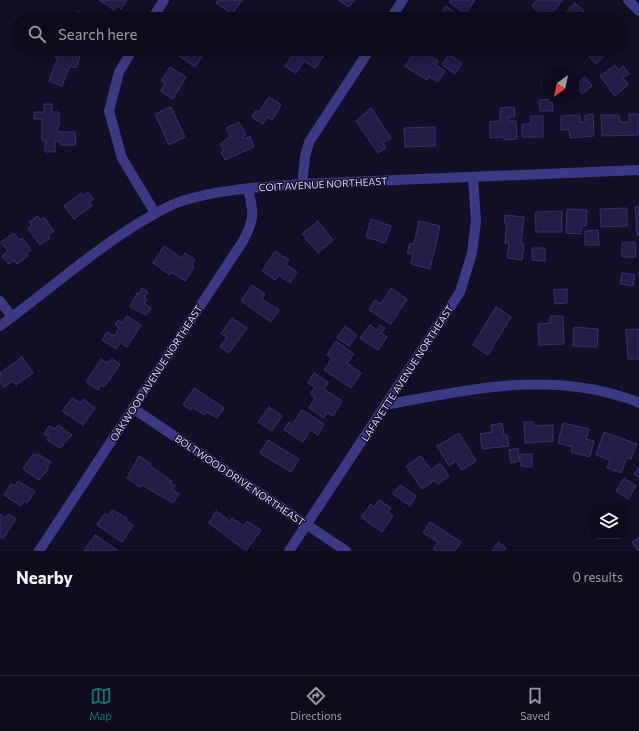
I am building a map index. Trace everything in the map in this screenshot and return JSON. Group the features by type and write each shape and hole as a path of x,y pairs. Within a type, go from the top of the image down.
{"street":[{"path":"156,12 164,0"},
{"path":"395,12 403,0"},
{"path":"628,0 639,11"},
{"path":"129,56 119,72 109,111 122,158 155,213"},
{"path":"302,184 308,142 365,56"},
{"name":"COIT AVENUE NORTHEAST","path":"0,326 110,241 155,213 182,202 248,189 302,184 639,170"},
{"name":"LAFAYETTE AVENUE NORTHEAST","path":"289,551 460,292 472,253 476,222 473,178"},
{"name":"OAKWOOD AVENUE NORTHEAST","path":"38,551 134,409 250,229 254,211 248,189"},
{"path":"0,301 12,317"},
{"path":"386,405 458,392 529,384 593,388 639,403"},
{"name":"BOLTWOOD DRIVE NORTHEAST","path":"134,409 346,551"}],"building":[{"path":"99,0 127,0 121,9 117,6 114,10"},
{"path":"218,0 242,0 233,12 229,12 216,3"},
{"path":"338,0 354,0 349,7"},
{"path":"451,0 475,0 466,12 462,12 449,2"},
{"path":"537,0 563,0 553,12 539,12 532,6"},
{"path":"575,3 585,12 567,12"},
{"path":"446,6 454,12 442,12"},
{"path":"54,56 80,56 76,68 70,66 62,86 49,81 58,57"},
{"path":"179,56 202,56 195,67"},
{"path":"292,56 324,56 315,68 304,61 296,73 285,66"},
{"path":"412,56 430,56 438,61 436,65 445,71 438,82 429,76 427,80 405,66"},
{"path":"448,56 452,56 462,63 455,74 442,65"},
{"path":"590,56 603,56 596,64 589,57"},
{"path":"615,65 618,70 623,66 629,74 623,78 628,85 615,96 600,76"},
{"path":"170,67 186,77 173,99 161,91 165,83 161,81"},
{"path":"585,77 592,86 582,94 579,90 579,82"},
{"path":"269,97 281,105 272,120 268,117 263,124 252,117 256,110 259,112"},
{"path":"539,100 543,100 543,104 552,104 553,111 540,111"},
{"path":"44,104 52,104 52,112 59,112 59,127 56,127 58,132 75,132 76,145 60,145 60,141 55,141 55,152 45,152 45,140 42,140 42,119 34,119 34,112 44,112"},
{"path":"171,107 185,137 169,145 155,114"},
{"path":"514,107 515,117 508,117 509,121 516,121 517,139 504,140 504,137 490,138 490,122 500,121 500,108"},
{"path":"371,108 391,138 383,143 386,148 378,153 356,121"},
{"path":"593,114 594,136 570,138 569,130 561,130 561,116 580,115 580,122 585,122 585,115"},
{"path":"629,114 639,114 639,135 602,136 601,115 619,115 620,122 629,122"},
{"path":"531,116 543,116 543,137 522,137 522,124 531,124"},
{"path":"239,122 246,135 243,136 244,139 250,136 254,147 225,160 221,152 224,151 220,144 230,137 226,128"},
{"path":"435,127 435,146 405,147 404,128"},
{"path":"88,192 93,199 89,202 92,206 74,219 64,206 81,193 83,196"},
{"path":"635,207 639,207 639,235 637,235"},
{"path":"627,208 627,226 601,227 600,209"},
{"path":"567,209 587,210 586,226 581,226 581,234 566,233"},
{"path":"562,211 562,232 536,232 535,212"},
{"path":"505,215 524,217 521,244 524,244 522,260 507,258 509,243 505,243 507,223 504,223"},
{"path":"38,216 40,220 44,217 54,231 48,235 50,238 40,245 28,229 32,225 29,222"},
{"path":"371,219 391,226 385,243 366,237"},
{"path":"318,221 333,240 318,253 302,234"},
{"path":"419,221 440,226 430,269 411,264 413,254 407,253 410,243 414,244"},
{"path":"598,230 599,245 585,245 585,231"},
{"path":"14,233 19,240 22,238 31,250 26,254 28,256 17,264 14,260 9,264 2,256 8,251 1,242"},
{"path":"635,242 636,257 622,257 622,243"},
{"path":"164,246 182,258 185,253 195,260 192,265 194,267 185,281 172,272 170,275 153,263"},
{"path":"532,248 545,248 545,261 532,260"},
{"path":"275,251 289,260 286,264 297,272 290,283 279,275 275,280 262,271"},
{"path":"622,273 635,275 633,286 620,284"},
{"path":"252,285 265,294 262,299 279,310 271,322 241,301"},
{"path":"142,288 148,292 144,298 147,300 144,303 151,308 146,315 130,307 137,293 139,294"},
{"path":"391,288 407,299 391,324 369,310 375,300 381,304"},
{"path":"567,289 567,303 555,304 554,290"},
{"path":"496,307 511,317 488,355 473,345"},
{"path":"127,316 141,325 127,347 120,343 116,349 102,340 107,332 114,336 119,328 115,325 118,320 122,323"},
{"path":"550,316 563,316 564,344 539,345 538,324 550,323"},
{"path":"232,318 247,328 229,353 220,347 227,337 221,334"},
{"path":"370,325 377,330 380,325 385,328 381,333 387,337 378,350 360,338"},
{"path":"345,326 357,335 349,346 337,338"},
{"path":"574,327 598,329 597,347 573,346"},
{"path":"639,329 639,359 628,359 626,330"},
{"path":"336,341 354,354 347,363 361,373 351,388 324,370 332,358 327,355"},
{"path":"22,357 33,373 16,385 13,381 4,387 0,381 0,373"},
{"path":"101,359 107,363 112,359 120,364 104,387 101,385 98,390 86,382"},
{"path":"314,373 328,382 324,389 342,401 333,416 327,412 324,418 309,408 315,398 310,394 315,387 308,383"},
{"path":"194,388 224,408 217,418 207,412 204,415 192,407 191,410 183,405"},
{"path":"72,398 80,403 83,399 95,408 83,425 62,411"},
{"path":"269,407 282,416 272,431 258,422"},
{"path":"302,410 324,424 318,435 310,430 303,442 284,430 289,422 292,425"},
{"path":"524,422 533,422 534,426 553,425 553,441 525,443"},
{"path":"502,423 504,435 507,435 509,446 482,449 480,434 492,432 491,425"},
{"path":"563,423 589,429 586,439 594,441 590,457 571,452 573,447 558,443"},
{"path":"58,425 72,435 60,448 47,440 49,437 44,434 49,426 55,429"},
{"path":"604,432 637,444 631,459 627,458 621,473 607,468 610,460 596,455"},
{"path":"459,433 476,461 462,470 456,461 449,466 437,446"},
{"path":"268,440 299,459 291,472 260,453"},
{"path":"518,448 520,461 511,463 509,450"},
{"path":"33,454 37,456 38,454 51,462 47,467 49,468 39,480 23,469"},
{"path":"521,454 532,454 532,467 521,466"},
{"path":"139,456 151,464 150,466 172,481 170,483 175,486 172,489 179,494 173,503 142,485 140,487 127,478"},
{"path":"421,456 431,470 440,463 449,476 438,484 435,480 422,489 406,466"},
{"path":"639,467 639,478 634,474"},
{"path":"624,478 636,486 628,499 616,491"},
{"path":"18,481 35,491 27,503 24,501 21,506 4,495 11,484 15,486"},
{"path":"400,485 416,496 410,506 393,494"},
{"path":"379,500 391,508 388,512 393,516 382,532 361,517 371,504 374,507"},
{"path":"112,510 127,518 126,520 133,525 122,542 97,525 104,514 108,516"},
{"path":"216,511 230,521 232,518 244,526 247,521 261,530 246,551 209,523"},
{"path":"0,514 6,518 8,514 16,519 3,539 0,537"},
{"path":"430,522 461,542 455,551 437,551 433,549 438,542 423,533"},
{"path":"95,535 117,550 117,551 84,551"},
{"path":"639,537 639,551 638,551 632,542"},
{"path":"498,542 506,548 504,551 492,551"}]}
